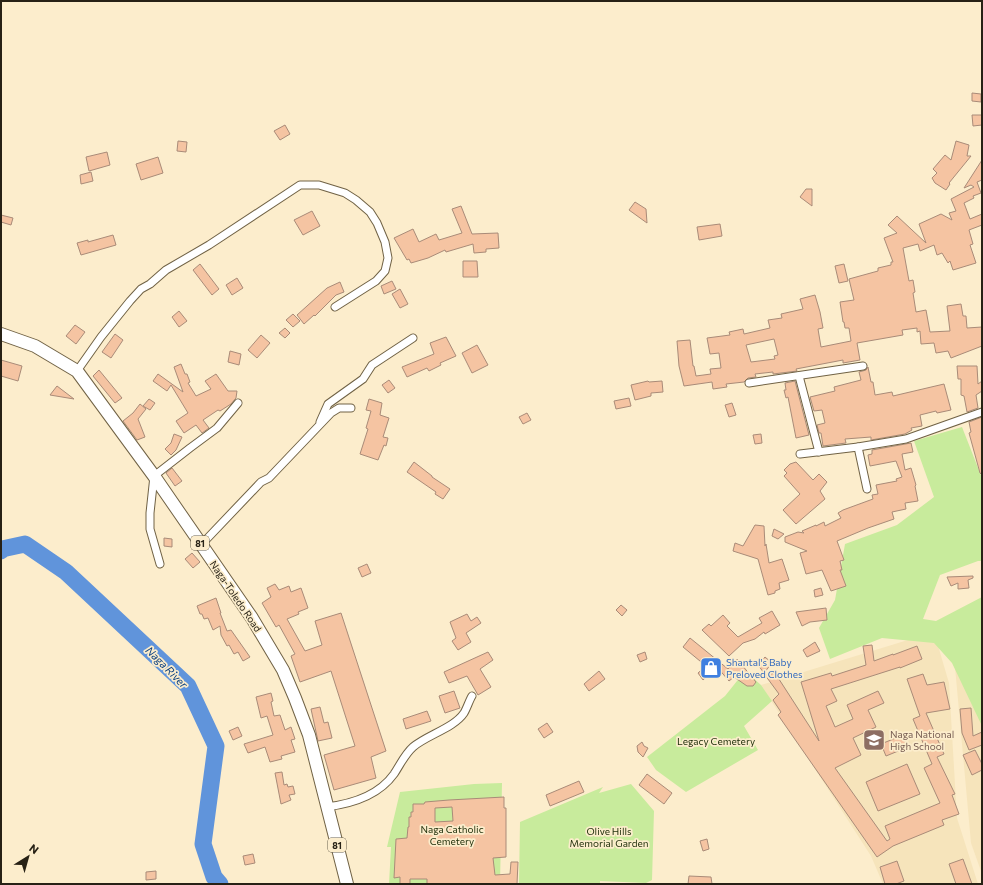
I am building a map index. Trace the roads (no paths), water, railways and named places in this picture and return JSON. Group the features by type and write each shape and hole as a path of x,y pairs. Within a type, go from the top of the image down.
{"highway":[{"name":"Naga-Toledo Road","path":"1,334 35,346 77,371 154,476 252,618 283,670 309,735 326,807 347,884"}],"street":[{"path":"77,371 101,337 141,289 150,284 166,270 209,245 300,185 319,185 345,193 356,200 370,212 377,223 385,242 388,258 385,271 376,281 335,307"},
{"path":"317,428 328,404 363,379 372,365 413,338"},
{"path":"749,383 863,366"},
{"path":"799,376 820,452"},
{"path":"160,564 150,529 150,513 154,476 217,428 238,403"},
{"path":"201,545 261,482 269,478 331,413 339,408 351,408"},
{"path":"800,454 858,448 906,438 982,412"},
{"path":"858,448 867,489"},
{"path":"326,807 340,805 377,791 393,775 412,748 421,741 452,724 463,714 472,696"}],"waterway":[{"name":"Naga River","path":"1,551 2,549 25,544 66,572 188,686 216,746 203,844 214,877 220,884"}],"place":[{"name":"Shantal's Baby Preloved Clothes","path":"711,668"},
{"name":"Naga National High School","path":"874,740"}],"park label":[{"name":"Legacy Cemetery","path":"716,741"},
{"name":"Naga Catholic Cemetery","path":"452,834"},
{"name":"Olive Hills Memorial Garden","path":"609,836"}]}
